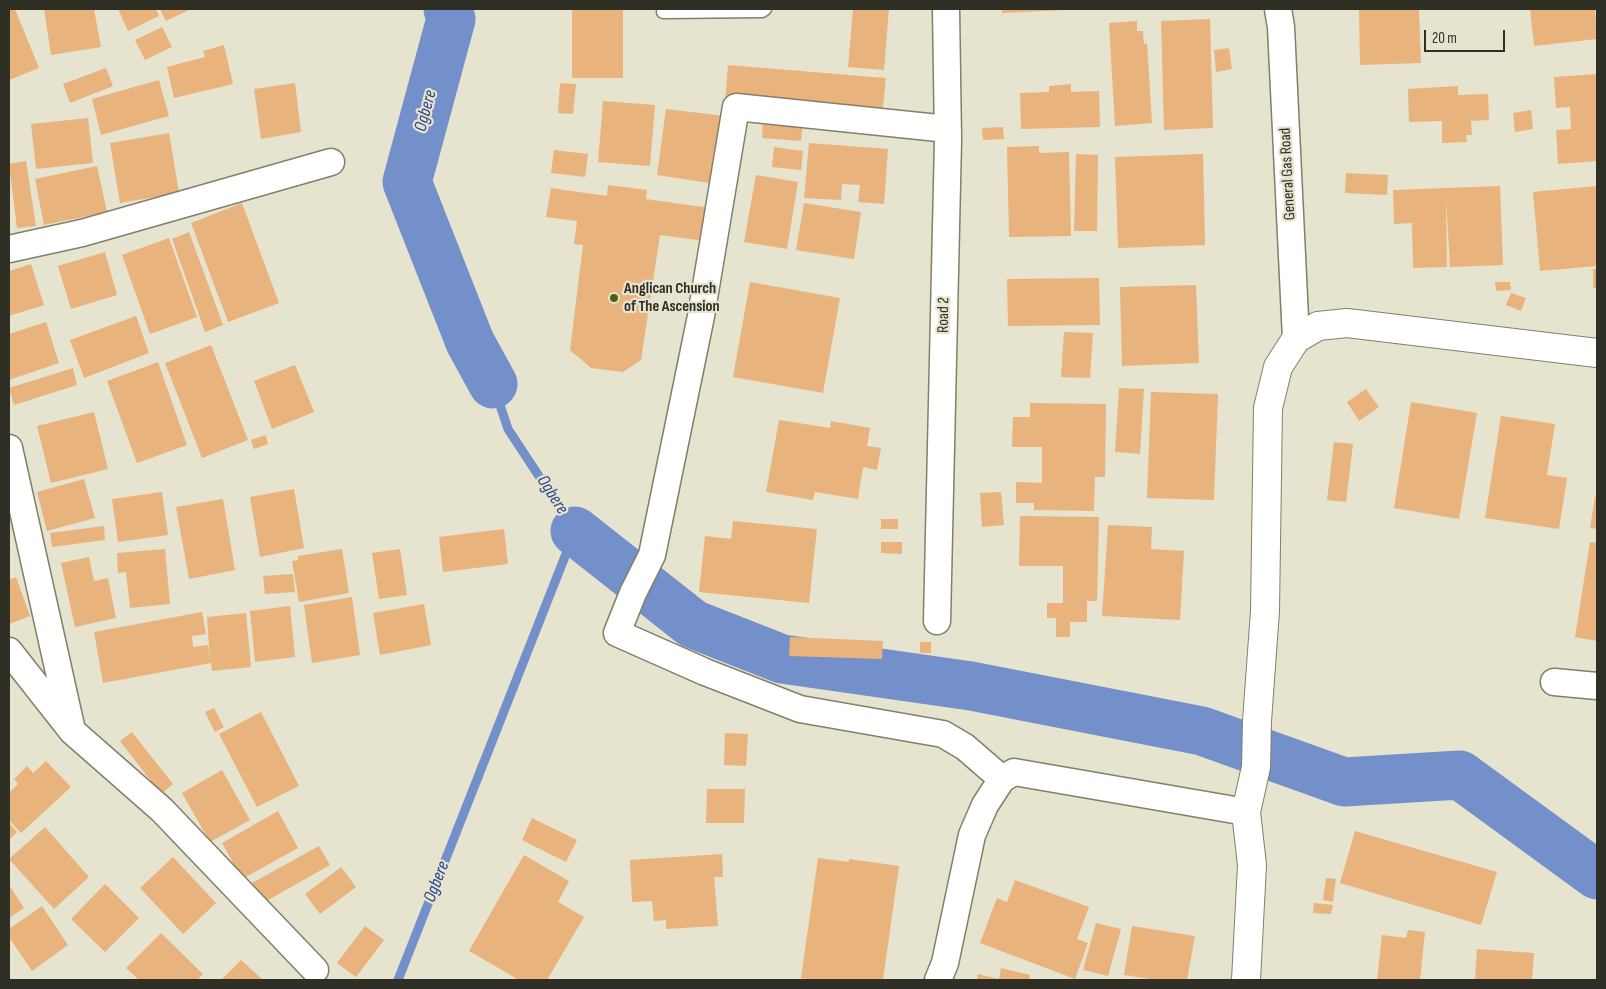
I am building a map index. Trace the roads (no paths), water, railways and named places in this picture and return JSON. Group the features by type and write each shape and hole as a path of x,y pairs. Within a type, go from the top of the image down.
{"street":[{"name":"Road 2","path":"937,621 948,128 946,9"},
{"name":"General Gas Road","path":"1278,9 1281,27 1296,339"},
{"path":"948,128 736,107 701,316 652,555 633,593 617,632 705,672 800,709 943,734 965,748 1002,779"},
{"path":"9,249 82,233 331,162"},
{"path":"1246,980 1252,865 1249,799 1256,767 1257,721 1265,611 1268,408 1278,367 1296,339 1318,326 1346,323 1597,353"},
{"path":"9,448 72,732"},
{"path":"9,651 72,732 162,810 315,970"},
{"path":"1554,682 1597,686"},
{"path":"938,980 945,963 972,835 984,804 1002,779 1014,772 1249,799"}],"lane":[{"path":"663,12 762,11 765,9"}],"waterway":[{"name":"Ogbere","path":"448,9 451,19 407,182 470,342 493,384"},
{"name":"Ogbere","path":"398,980 575,531 508,429 493,384"},
{"path":"575,531 693,624 782,659 971,686 1202,731 1344,782 1460,775 1597,875"}],"place":[{"name":"Anglican Church of The Ascension","path":"614,298"}]}
